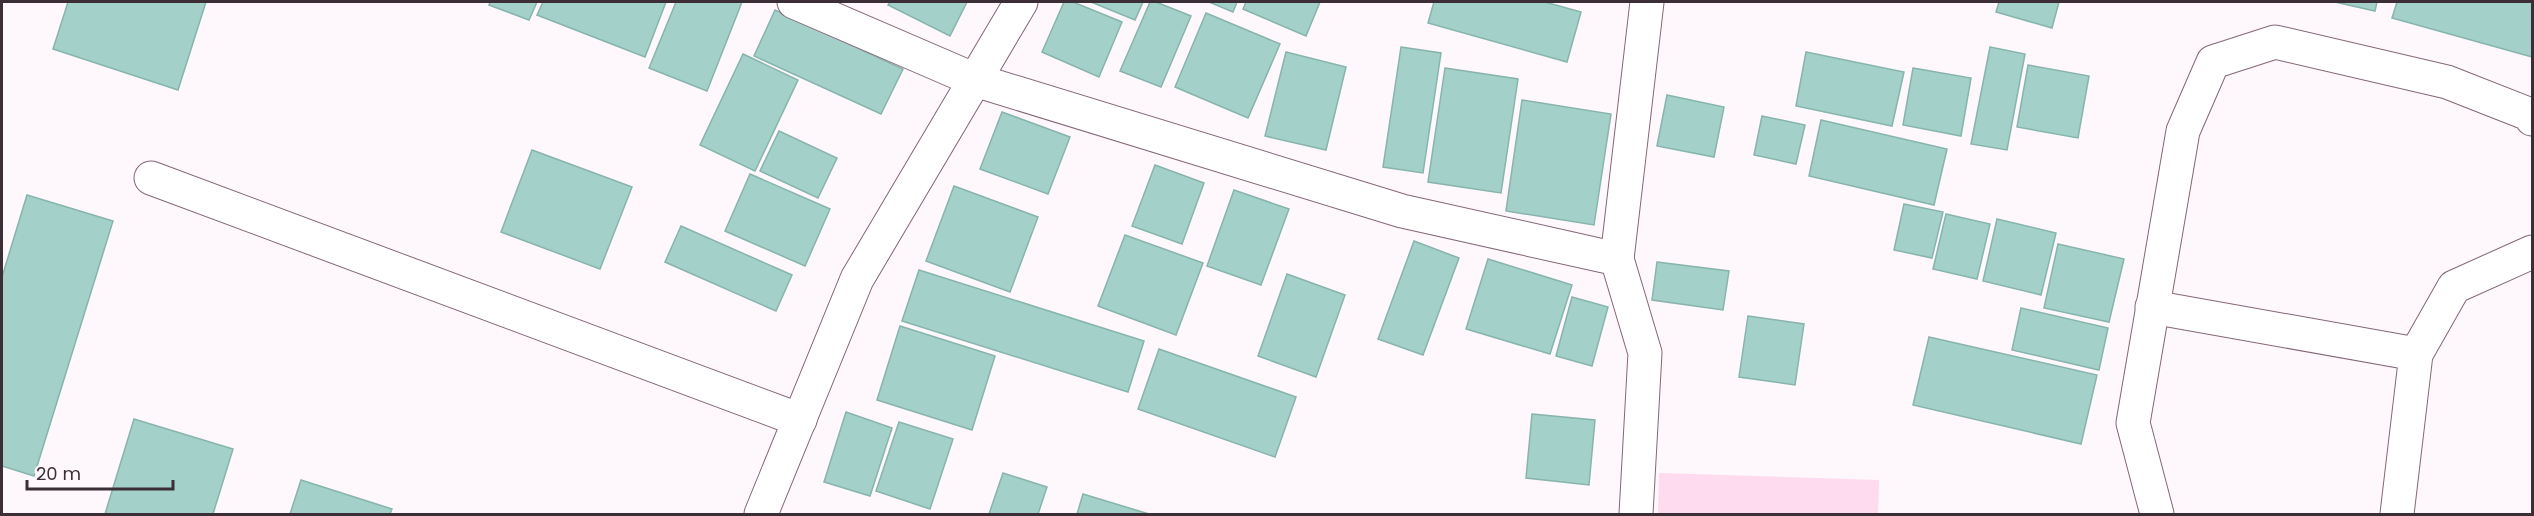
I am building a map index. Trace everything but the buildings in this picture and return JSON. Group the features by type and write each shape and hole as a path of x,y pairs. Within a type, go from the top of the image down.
{"street":[{"path":"794,2 975,80 1402,212 1617,259"},
{"path":"760,514 801,420 857,279 1021,2"},
{"path":"1636,514 1645,353 1617,259 1647,2"},
{"path":"2157,514 2133,423 2182,131 2214,62 2275,42 2446,82 2531,115 2532,119"},
{"path":"152,178 801,420"},
{"path":"2397,514 2416,354 2454,287 2532,252"},
{"path":"2152,308 2416,354"}],"shaded area":[{"path":"1659,473 1879,480 1878,514 1658,514"}]}
